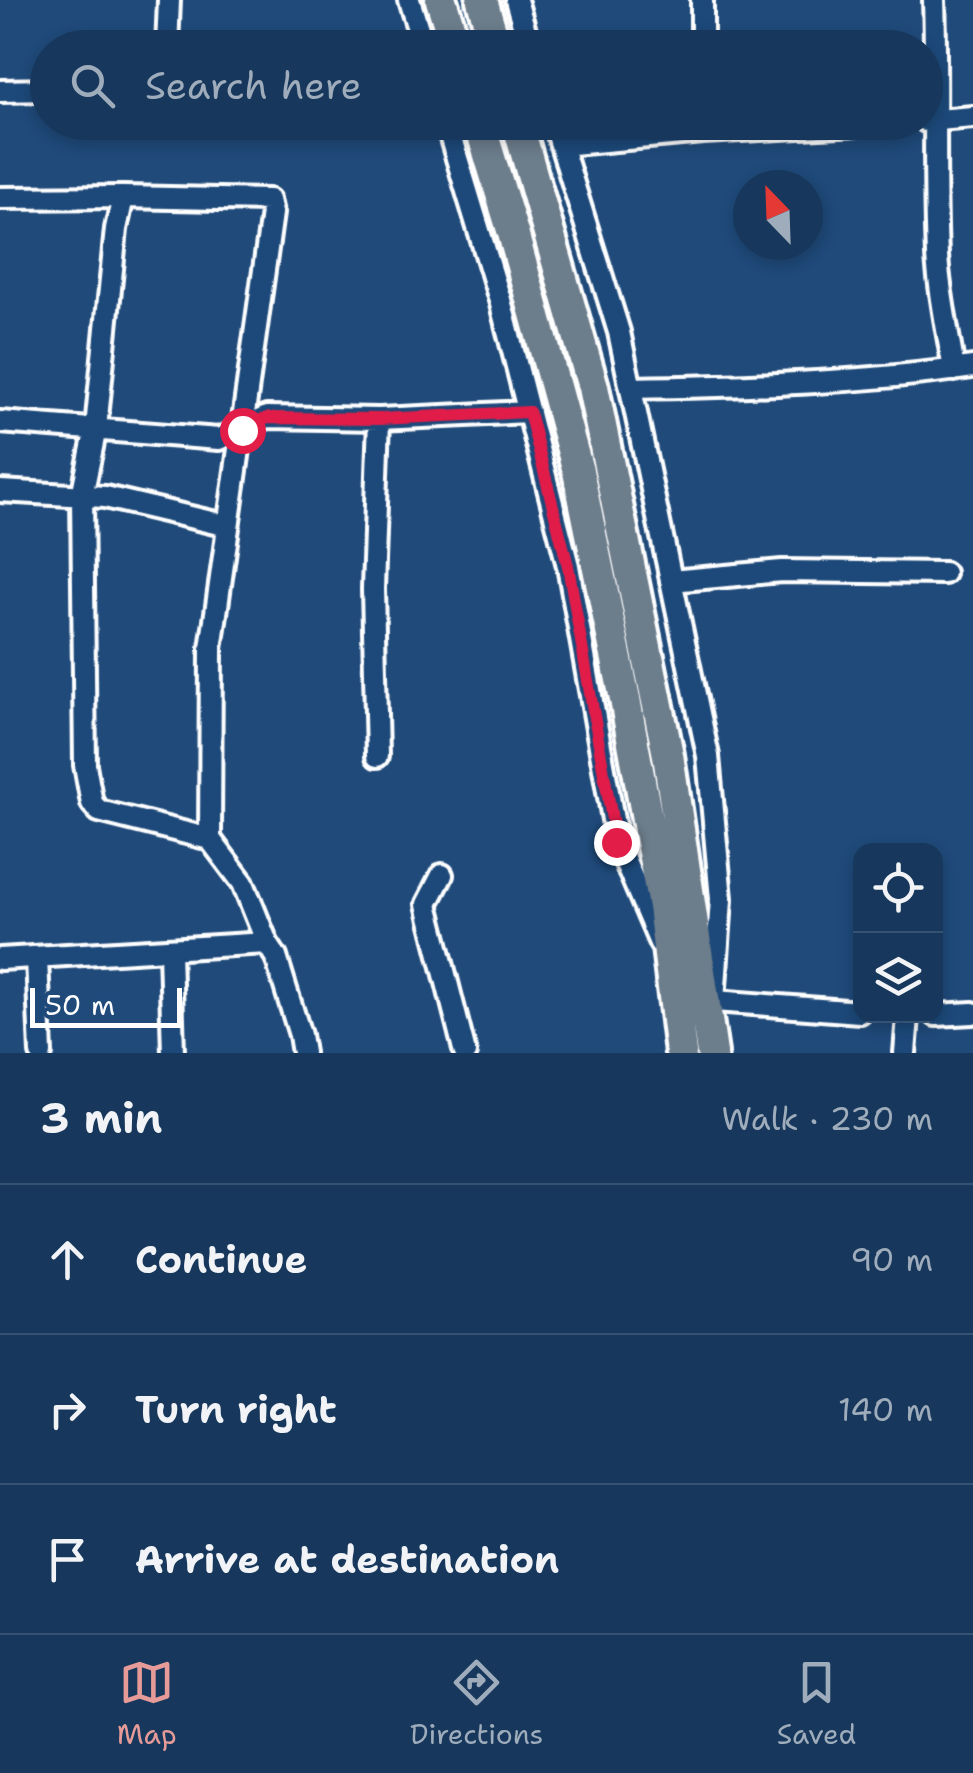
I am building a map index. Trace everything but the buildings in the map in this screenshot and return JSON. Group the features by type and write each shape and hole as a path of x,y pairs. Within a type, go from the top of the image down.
{"highway":[{"path":"441,0 450,30"},
{"path":"482,0 491,30"},
{"path":"484,140 578,471 663,906 682,1053"},
{"path":"522,140 594,387 668,755 711,1048"}],"street":[{"path":"168,30 170,0"},
{"path":"409,0 418,30"},
{"path":"516,0 525,30"},
{"path":"702,0 702,30"},
{"path":"934,0 935,30"},
{"path":"0,91 30,90"},
{"path":"943,120 973,117"},
{"path":"451,140 500,300 568,566 616,842 671,968"},
{"path":"559,140 619,332 708,756 721,898 711,1048"},
{"path":"560,145 599,140"},
{"path":"631,388 758,386 964,368 938,260 930,140"},
{"path":"123,196 116,230 96,428 82,496 85,765 92,802 99,812 210,838"},
{"path":"0,198 268,200 272,212 211,650 210,838 243,883 266,944 276,957 303,1053"},
{"path":"0,422 220,439 267,418 379,419 529,412"},
{"path":"376,756 374,590 379,419"},
{"path":"0,491 106,497 228,526"},
{"path":"671,580 782,571 944,573"},
{"path":"442,875 427,904 464,1053"},
{"path":"0,960 266,944"},
{"path":"170,951 173,1053"},
{"path":"37,958 41,1053"},
{"path":"714,1001 853,1011"},
{"path":"943,1015 973,1013"},
{"path":"905,1053 907,1023"}],"route":[{"path":"242,430 267,418 379,419 529,412 568,566 616,842"}]}
